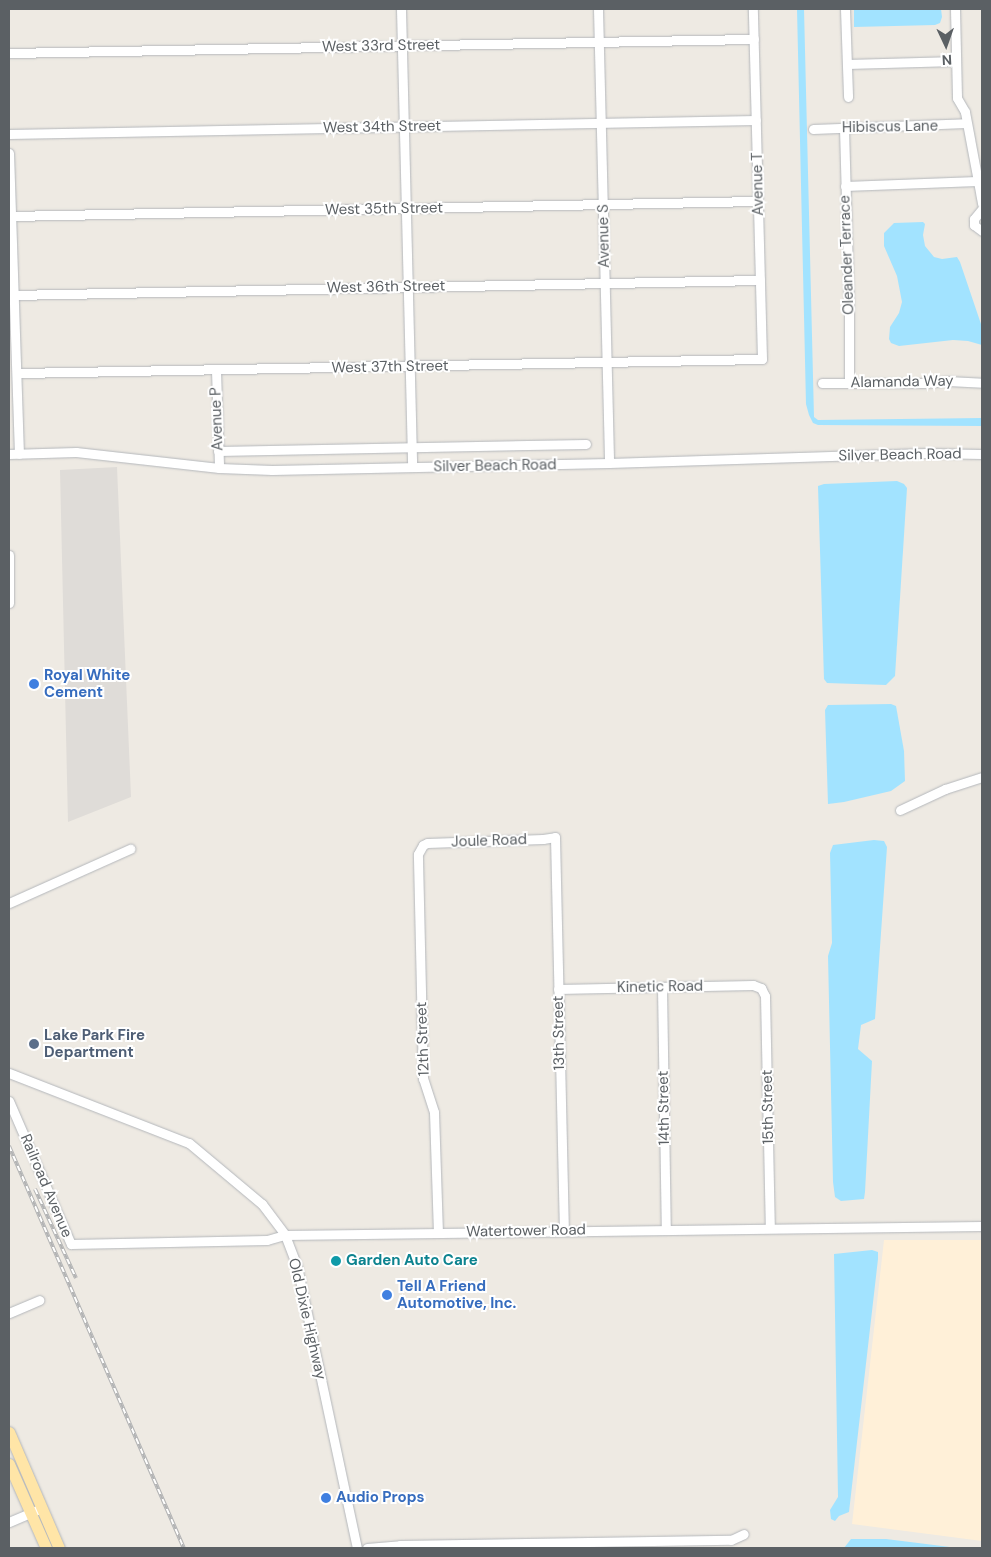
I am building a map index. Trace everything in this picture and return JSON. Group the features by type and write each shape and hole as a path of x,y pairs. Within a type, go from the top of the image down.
{"main road":[{"path":"9,1432 59,1548"},
{"path":"9,1464 46,1548"}],"street":[{"path":"401,9 412,467"},
{"name":"Avenue S","path":"598,9 610,463"},
{"name":"Avenue T","path":"753,9 762,359"},
{"path":"846,9 848,97"},
{"path":"954,9 958,101 965,112 982,203"},
{"name":"West 33rd Street","path":"9,53 754,39"},
{"path":"847,64 956,61"},
{"name":"West 34th Street","path":"9,134 756,120"},
{"name":"Hibiscus Lane","path":"813,129 966,123"},
{"name":"Oleander Terrace","path":"844,128 849,304 849,383"},
{"path":"9,152 12,340 18,373 19,454"},
{"path":"845,186 977,181"},
{"name":"West 35th Street","path":"10,216 758,201"},
{"path":"982,209 974,219 974,225 982,230"},
{"name":"West 36th Street","path":"12,294 760,280"},
{"name":"West 37th Street","path":"18,373 762,359"},
{"name":"Avenue P","path":"216,370 219,468"},
{"name":"Alamanda Way","path":"822,383 924,383 948,380 982,383"},
{"path":"9,418 19,418"},
{"name":"Silver Beach Road","path":"218,451 586,444"},
{"name":"Silver Beach Road","path":"9,454 76,452 219,468 272,470 610,463 926,453 982,454"},
{"path":"9,555 9,603"},
{"path":"900,810 945,789 982,777"},
{"name":"Joule Road","path":"423,845 555,837"},
{"name":"13th Street","path":"555,837 564,1230"},
{"name":"12th Street","path":"423,845 418,854 423,1079 434,1112 438,1233"},
{"path":"9,903 130,849"},
{"name":"Kinetic Road","path":"558,989 753,985 761,988"},
{"name":"14th Street","path":"662,987 666,1229"},
{"name":"15th Street","path":"761,988 765,996 770,1227"},
{"name":"Old Dixie Highway","path":"9,1074 189,1143 262,1204 285,1234 297,1266 357,1548"},
{"name":"Railroad Avenue","path":"9,1101 71,1244"},
{"name":"Watertower Road","path":"71,1244 267,1240 285,1234 982,1226"},
{"path":"9,1313 39,1300"},
{"path":"9,1522 42,1508"},
{"path":"367,1548 400,1545 731,1540 744,1534"}],"shaded area":[{"path":"117,467 131,797 68,822 60,470"},
{"path":"884,1240 982,1240 982,1541 852,1524"}],"water":[{"path":"797,9 804,9 814,417 818,420 982,418 982,426 818,425 813,423 809,415 806,404"},
{"path":"854,9 941,9 942,17 940,23 935,25 854,27"},
{"path":"923,222 925,224 923,235 925,246 934,257 942,259 957,257 960,262 982,327 982,345 968,341 953,340 899,346 891,343 889,339 890,327 899,313 902,302 897,276 884,246 884,233 894,223"},
{"path":"897,481 904,484 907,488 895,676 886,685 827,683 824,679 818,486 824,484"},
{"path":"891,704 896,706 904,751 905,781 891,791 828,804 825,710 828,705"},
{"path":"874,840 884,841 887,847 875,1019 861,1025 858,1049 872,1061 865,1192 864,1199 841,1201 835,1197 833,1182 828,956 832,943 830,853 833,845"},
{"path":"872,1250 878,1252 878,1259 849,1512 839,1516 835,1521 831,1519 830,1510 838,1497 834,1254"},
{"path":"851,1539 886,1539 958,1548 844,1548"}],"railway":[{"path":"9,1146 184,1548"},
{"path":"35,1189 76,1278"}],"place":[{"name":"Royal White Cement","path":"34,684"},
{"name":"Lake Park Fire Department","path":"34,1044"},
{"name":"Garden Auto Care","path":"336,1261"},
{"name":"Tell A Friend Automotive, Inc.","path":"387,1295"},
{"name":"Audio Props","path":"326,1498"}]}
